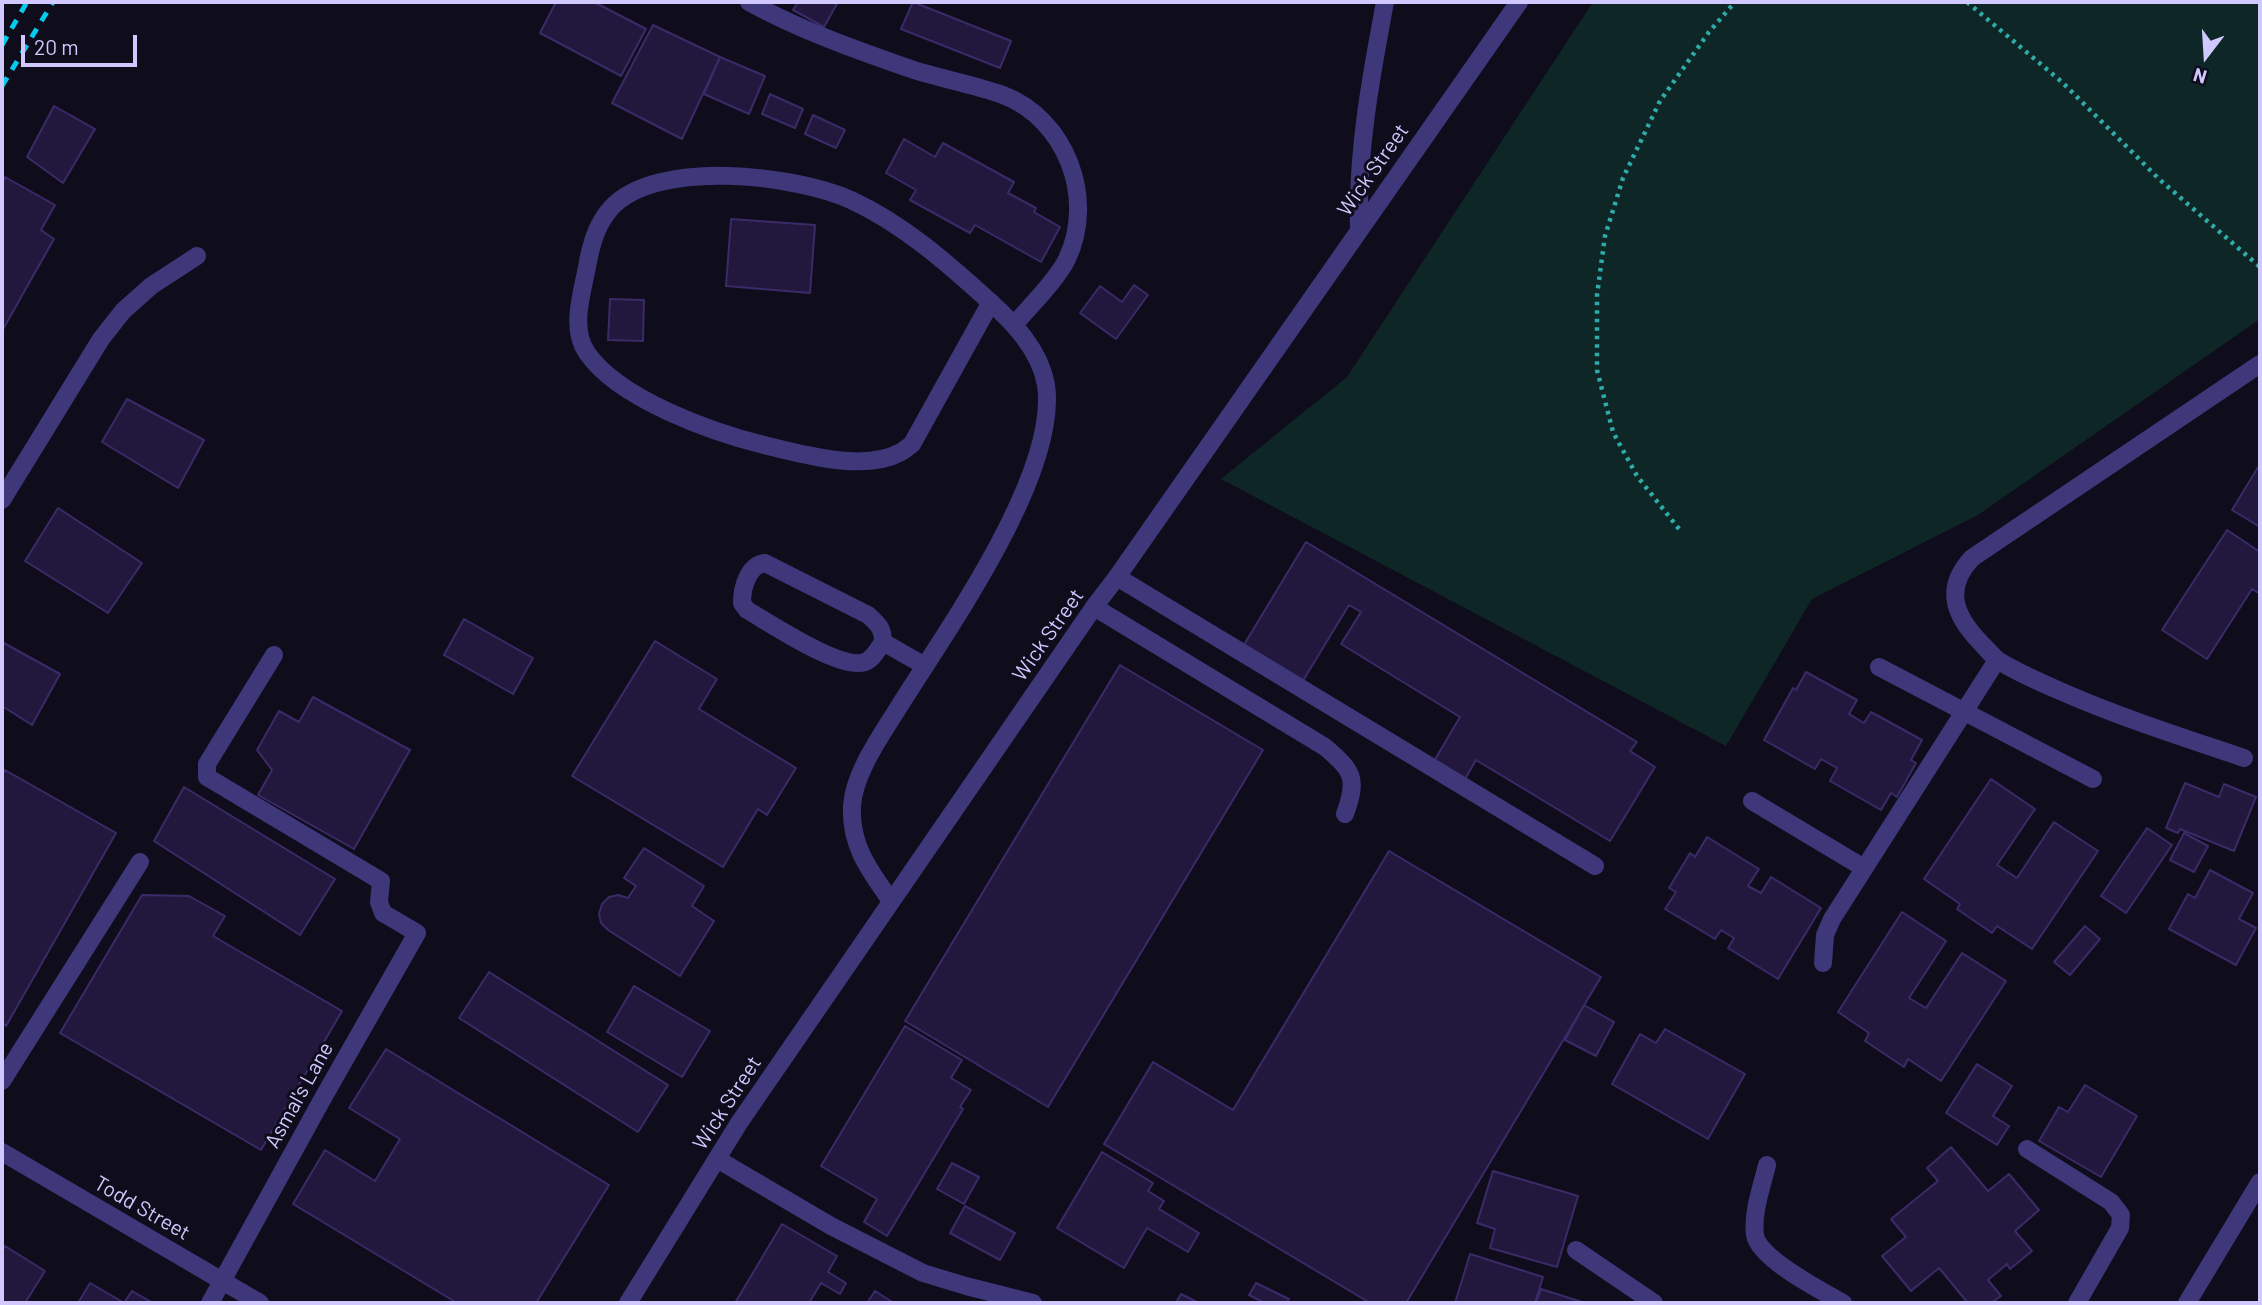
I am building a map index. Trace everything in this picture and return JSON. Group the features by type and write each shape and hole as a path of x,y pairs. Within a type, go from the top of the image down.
{"street":[{"path":"750,2 833,40 914,70 1005,96 1042,121 1058,138 1076,187 1078,212 1074,233 1066,260 1014,325"},
{"path":"1359,228 1361,152 1385,2"},
{"name":"Wick Street","path":"628,1303 739,1123 891,901 1519,2"},
{"path":"891,901 863,860 854,831 852,804 859,778 877,741 974,589 1021,498 1035,463 1044,427 1046,386 1032,349 1014,325 991,302 916,237 851,200 812,187 762,178 687,177 643,186 614,204 598,224 578,317 580,337 585,350 598,366 622,386 664,410 718,431 785,450 824,458 877,460 899,454 912,444 991,302"},
{"path":"2,500 101,339 123,311 151,286 197,256"},
{"path":"2245,758 2117,716 1997,660 1966,628 1954,592 1959,572 1972,558 2260,364"},
{"path":"758,564 774,565 868,615 882,628 883,642 864,663 837,659 747,610 743,603 745,584 758,564"},
{"path":"1117,577 1595,866"},
{"path":"1094,607 1325,747 1350,772 1353,786 1345,814"},
{"path":"883,642 925,666"},
{"name":"Asmal's Lane","path":"210,1303 417,933 383,913 379,902 381,881 208,777 207,764 274,655"},
{"path":"1824,963 1825,935 1832,919 1997,660"},
{"path":"1879,667 2093,779"},
{"path":"1752,801 1864,868"},
{"path":"2,1081 140,862"},
{"path":"2027,1149 2111,1202 2121,1215 2120,1228 2077,1303"},
{"name":"Todd Street","path":"2,1152 260,1303"},
{"path":"717,1158 831,1226 923,1273 1033,1303"},
{"path":"1768,1165 1755,1221 1755,1234 1759,1245 1769,1258 1843,1303"},
{"path":"2187,1303 2260,1182"},
{"path":"1576,1250 1654,1303"}],"path":[{"path":"1679,528 1637,476 1612,432 1597,370 1597,295 1605,236 1623,178 1660,101 1709,32 1735,2"},
{"path":"1968,2 2062,82 2160,179 2260,267"}],"green space":[{"path":"1593,2 2260,2 2260,319 1978,515 1812,599 1726,746 1221,479 1347,377"}],"building":[{"path":"556,2 594,2 646,29 621,76 540,33"},
{"path":"798,2 838,2 824,27 793,10"},
{"path":"913,2 1011,41 1000,68 901,29"},
{"path":"653,25 720,57 682,139 612,103"},
{"path":"720,57 765,76 749,114 704,94"},
{"path":"770,94 803,109 795,128 762,114"},
{"path":"54,106 95,129 63,183 27,157"},
{"path":"813,115 845,130 836,148 805,134"},
{"path":"904,139 935,157 943,143 1014,182 1008,193 1036,208 1034,212 1060,227 1041,262 975,225 970,233 910,200 916,190 886,173"},
{"path":"5,177 55,205 41,230 54,239 2,331 2,183"},
{"path":"731,219 815,225 810,293 726,286"},
{"path":"1134,285 1148,295 1116,339 1080,313 1100,286 1122,302"},
{"path":"610,299 644,300 643,341 608,340"},
{"path":"127,399 204,440 178,488 102,442"},
{"path":"2260,464 2260,527 2232,510"},
{"path":"58,508 142,563 108,613 25,561"},
{"path":"2227,530 2260,552 2260,594 2252,589 2207,659 2162,630"},
{"path":"1306,542 1637,742 1630,751 1655,767 1610,841 1476,760 1465,779 1434,761 1460,717 1341,644 1361,612 1349,605 1301,684 1242,648"},
{"path":"464,619 533,658 513,694 444,655"},
{"path":"655,641 717,679 699,709 796,768 767,815 758,809 723,867 572,776"},
{"path":"2,642 60,674 32,725 2,706"},
{"path":"1120,665 1263,750 1048,1107 905,1021"},
{"path":"1806,672 1857,700 1849,714 1864,723 1871,712 1922,740 1911,760 1916,763 1897,797 1891,793 1881,810 1830,781 1837,768 1821,759 1815,769 1764,740 1793,688 1796,690"},
{"path":"313,697 410,750 354,849 258,795 272,770 257,750 279,711 299,722"},
{"path":"5,770 116,833 6,1026 2,1023 2,776"},
{"path":"1991,779 2035,809 1997,865 2017,878 2054,822 2098,851 2032,949 1997,926 1992,933 1957,909 1960,904 1924,879"},
{"path":"2185,783 2219,797 2224,784 2256,797 2234,851 2180,829 2178,833 2166,828"},
{"path":"184,787 335,879 300,935 154,841"},
{"path":"2147,828 2172,845 2126,913 2101,896"},
{"path":"2184,833 2208,846 2194,872 2170,860"},
{"path":"1707,837 1759,869 1748,886 1761,893 1771,877 1821,908 1778,979 1728,948 1734,938 1721,930 1715,939 1665,909 1676,892 1669,888 1690,853 1695,857"},
{"path":"644,848 704,886 692,906 714,921 680,976 601,923 599,914 602,904 609,897 618,895 628,898 636,886 624,878"},
{"path":"1389,851 1601,977 1406,1303 1370,1303 1104,1144 1153,1062 1233,1110"},
{"path":"2210,870 2253,893 2239,919 2256,928 2236,965 2169,929 2188,894 2195,898"},
{"path":"142,895 189,896 225,916 213,936 342,1011 261,1150 60,1033"},
{"path":"1902,912 1946,941 1909,998 1926,1008 1962,953 2006,981 1941,1081 1908,1059 1904,1067 1865,1041 1869,1033 1838,1012"},
{"path":"2085,926 2100,939 2070,975 2054,962"},
{"path":"489,972 668,1085 638,1132 459,1018"},
{"path":"634,986 710,1031 682,1077 607,1032"},
{"path":"1584,1005 1614,1022 1596,1056 1565,1040"},
{"path":"905,1026 962,1060 951,1078 971,1090 960,1107 963,1109 887,1236 864,1222 877,1199 821,1166"},
{"path":"1665,1029 1745,1074 1708,1139 1612,1084 1640,1034 1656,1043"},
{"path":"386,1049 609,1185 536,1303 457,1303 293,1204 325,1150 375,1181 400,1139 349,1108"},
{"path":"1977,1064 2012,1086 1993,1116 2009,1126 1997,1145 1946,1113"},
{"path":"2085,1085 2137,1116 2101,1177 2039,1141 2059,1107 2068,1112"},
{"path":"1951,1147 1988,1191 2009,1174 2039,1210 2015,1231 2032,1251 2010,1269 2007,1264 1988,1280 2001,1296 1991,1303 1968,1303 1939,1268 1911,1291 1882,1256 1906,1237 1891,1219 1938,1181 1927,1168"},
{"path":"1102,1152 1153,1183 1148,1191 1164,1201 1159,1209 1199,1233 1188,1252 1147,1228 1124,1268 1057,1228"},
{"path":"952,1163 979,1177 964,1204 937,1189"},
{"path":"1493,1171 1578,1196 1557,1267 1490,1248 1495,1229 1477,1223"},
{"path":"965,1206 1015,1233 1000,1260 950,1233"},
{"path":"782,1224 837,1256 828,1272 846,1283 840,1294 821,1283 809,1303 735,1303"},
{"path":"5,1246 45,1271 25,1303 2,1303 2,1251"},
{"path":"1470,1254 1543,1277 1535,1303 1455,1303"},
{"path":"90,1283 121,1301 120,1303 78,1303"},
{"path":"1256,1283 1289,1299 1287,1303 1265,1303 1249,1295"},
{"path":"1541,1289 1585,1303 1536,1303"},
{"path":"132,1291 153,1303 124,1303"},
{"path":"875,1291 894,1303 867,1303"},
{"path":"1181,1294 1199,1303 1176,1303"}],"railway":[{"path":"2,45 27,2"},
{"path":"2,86 53,2"}]}
